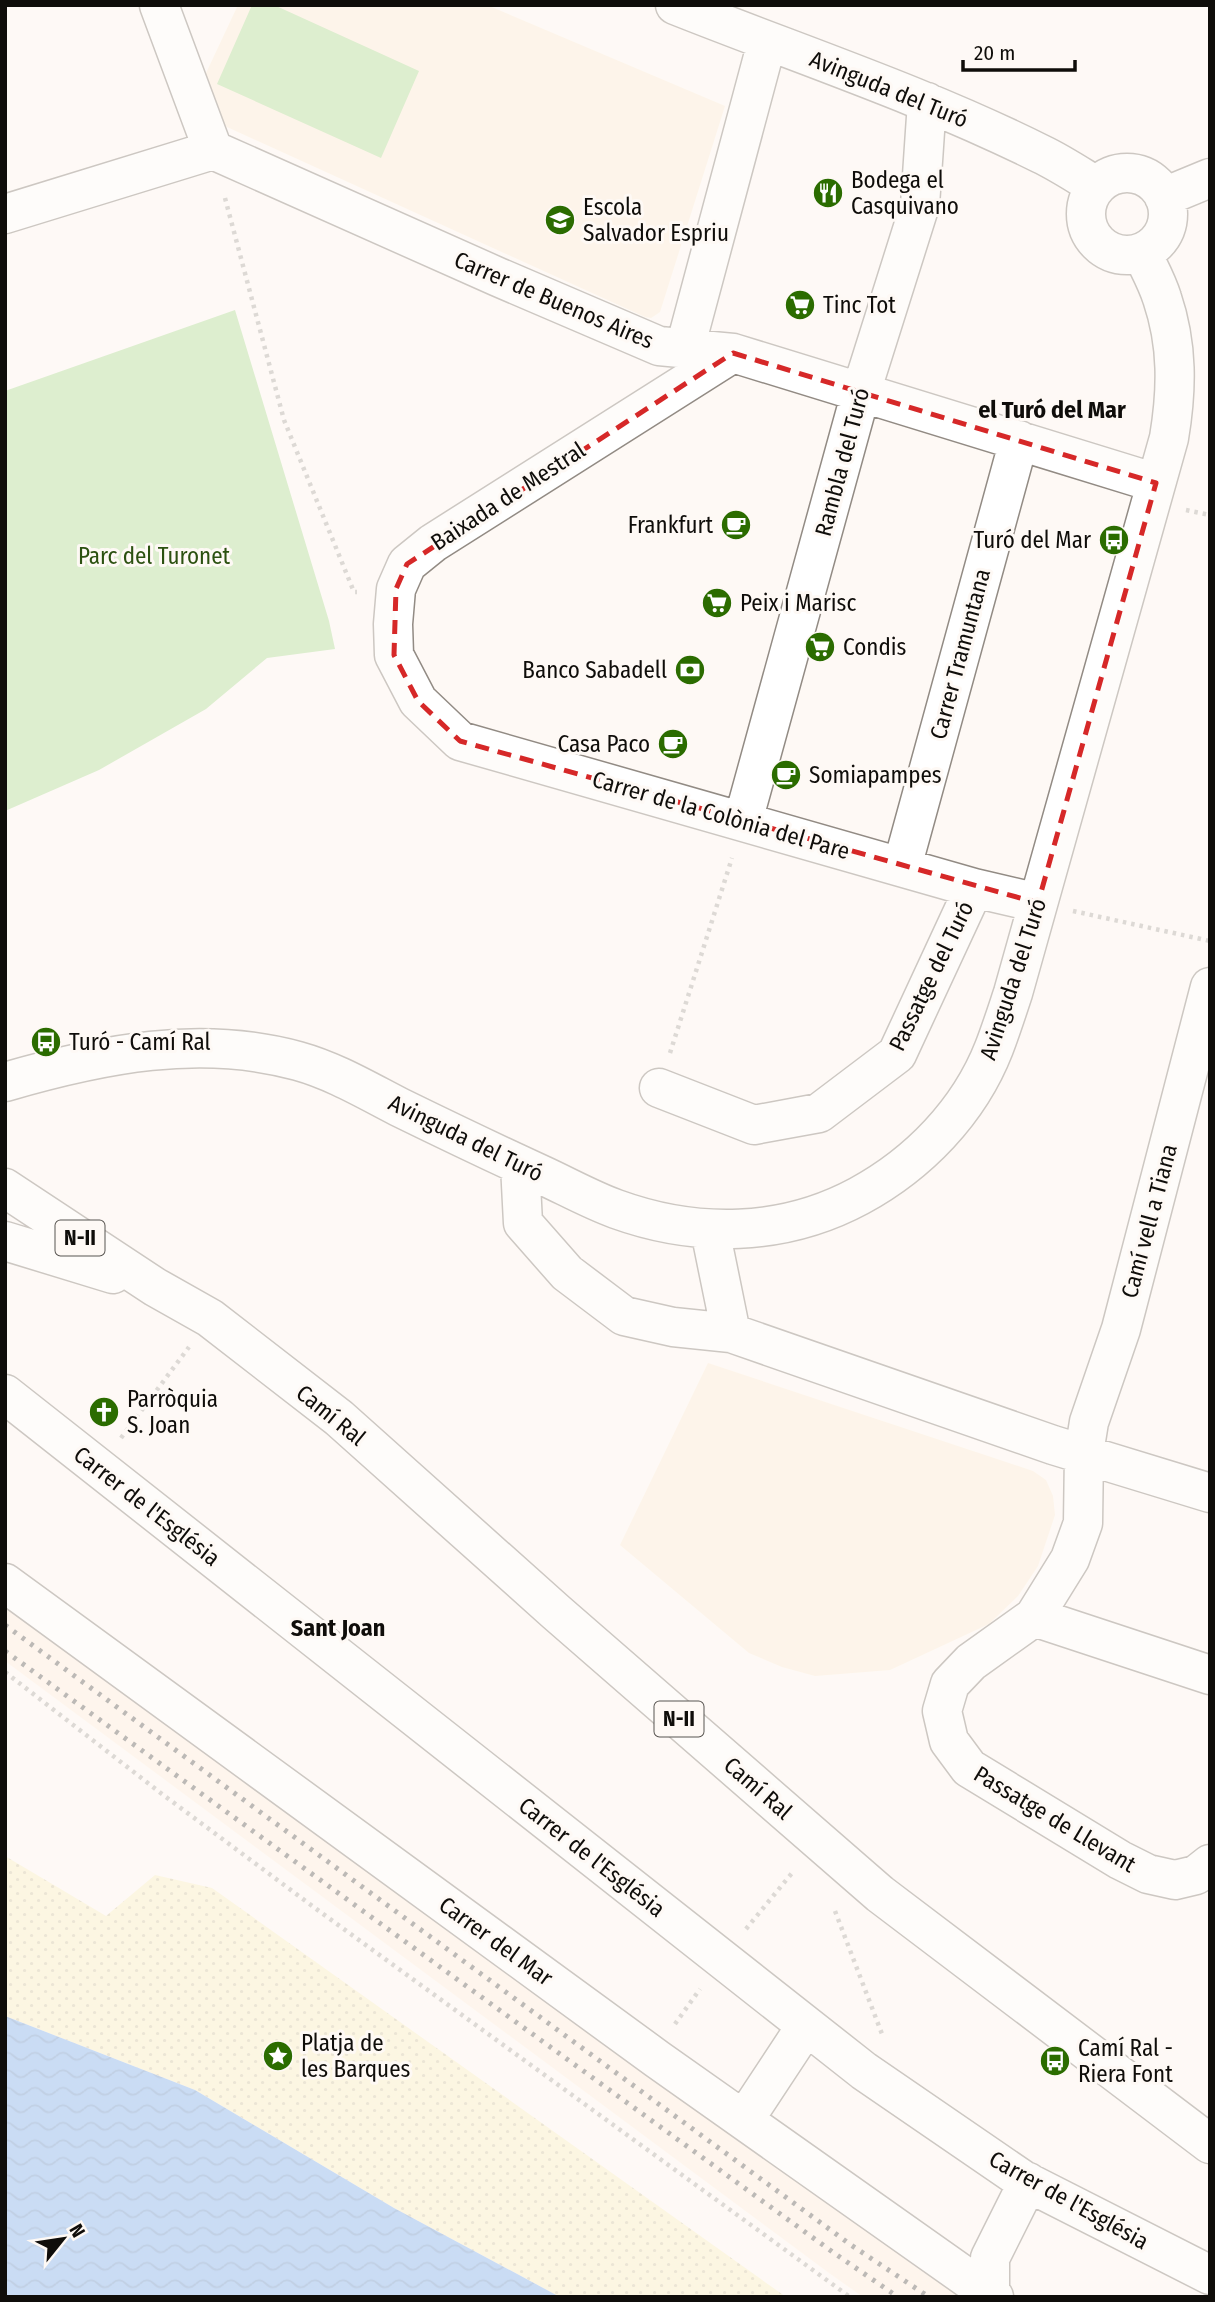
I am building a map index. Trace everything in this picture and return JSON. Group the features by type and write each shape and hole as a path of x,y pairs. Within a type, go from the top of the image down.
{"street":[{"path":"5,214 213,150 159,5"},
{"name":"Avinguda del Turó","path":"675,5 927,102 1042,155 1096,186"},
{"path":"685,348 767,42"},
{"name":"Rambla del Turó","path":"744,821 861,392 920,205 927,102"},
{"name":"Carrer de Buenos Aires","path":"213,150 659,346 733,353 1156,483"},
{"path":"1115,174 1137,174 1156,186 1164,197 1168,212 1166,227 1160,240 1142,253 1127,256 1100,246 1085,220 1086,205 1096,186 1115,174"},
{"path":"1164,197 1210,178"},
{"name":"Avinguda del Turó","path":"5,1082 110,1056 181,1048 235,1049 299,1062 328,1072 520,1166 615,1209 662,1223 710,1230 753,1229 794,1221 842,1205 885,1181 919,1155 944,1130 968,1098 993,1051 1013,993 1169,438 1176,371 1172,334 1162,297 1142,253"},
{"name":"Baixada de Mestral","path":"418,701 394,655 396,589 407,564 432,543 733,353"},
{"name":"Carrer Tramuntana","path":"902,867 1019,440"},
{"name":"Carrer de la Colònia del Pare","path":"418,701 460,741 974,888 1038,903"},
{"name":"Passatge del Turó","path":"659,1088 754,1125 820,1113 897,1054 974,888"},
{"name":"Camí vell a Tiana","path":"1084,1453 1089,1422 1121,1329 1210,987"},
{"path":"520,1166 523,1223 567,1273 624,1316 673,1327 731,1333 1053,1445 1210,1493"},
{"name":"Camí Ral","path":"5,1188 155,1287 210,1318 338,1418 880,1894 1210,2144"},
{"path":"710,1230 731,1333"},
{"name":"Camí Ral","path":"5,1241 155,1287"},
{"name":"Carrer de l'Església","path":"5,1394 864,2071 1028,2182 1210,2275"},
{"name":"Passatge de Llevant","path":"1084,1453 1083,1523 1070,1559 1034,1617 971,1662 950,1684 942,1711 949,1741 969,1768 1120,1860 1148,1874 1175,1880 1196,1875 1210,1864"},
{"name":"Carrer del Mar","path":"5,1583 183,1718 992,2295"},
{"path":"1034,1617 1210,1675"},
{"path":"744,2120 806,2026"},
{"name":"Carrer del Mar","path":"992,2295 990,2258 1028,2182"}],"path":[{"path":"213,150 284,421 354,592 395,601"},
{"path":"659,1088 744,821"},
{"path":"1038,903 1210,941"},
{"path":"99,1468 190,1347"},
{"path":"5,1672 318,1911 846,2295"},
{"path":"652,2055 722,1959 792,1873"},
{"path":"835,1911 883,2038"}],"highlighted area":[{"path":"733,353 1156,483 1038,903 460,741 418,701 394,655 396,589 407,564"}],"shaded area":[{"name":"Escola Salvador Espriu","path":"238,5 487,5 725,106 660,312 651,318 645,317 227,127 212,115 199,88"},
{"path":"708,1363 1033,1471 1046,1480 1053,1496 1055,1515 1038,1566 1018,1596 989,1624 890,1670 815,1676 782,1667 749,1653 620,1545"},
{"path":"5,1600 968,2297 863,2297 829,2273 5,1661"}],"green space":[{"path":"252,5 274,5 419,71 381,158 217,84"},
{"name":"Parc del Turonet","path":"235,310 329,621 335,649 267,658 206,709 99,770 5,811 5,391"}],"sand":[{"name":"Platja de les Barques","path":"5,1856 106,1916 155,1875 212,1888 786,2297 560,2297 394,2208 195,2090 5,2016"}],"water":[{"path":"5,2016 195,2090 394,2208 560,2297 5,2297"}],"railway":[{"path":"5,1625 851,2245 929,2297"},
{"path":"5,1651 898,2297"}],"place":[{"name":"Bodega el Casquivano","path":"828,193"},
{"name":"Escola Salvador Espriu","path":"560,220"},
{"name":"Tinc Tot","path":"800,305"},
{"name":"Frankfurt","path":"736,525"},
{"name":"Turó del Mar","path":"1114,540"},
{"name":"Peix i Marisc","path":"717,603"},
{"name":"Condis","path":"820,647"},
{"name":"Banco Sabadell","path":"690,670"},
{"name":"Casa Paco","path":"673,744"},
{"name":"Somiapampes","path":"786,775"},
{"name":"Turó - Camí Ral","path":"46,1042"},
{"name":"Parròquia S. Joan","path":"104,1412"},
{"name":"Platja de les Barques","path":"278,2056"},
{"name":"Camí Ral - Riera Font","path":"1055,2061"}],"district":[{"name":"el Turó del Mar","path":"1052,410"},
{"name":"Sant Joan","path":"338,1628"}]}
